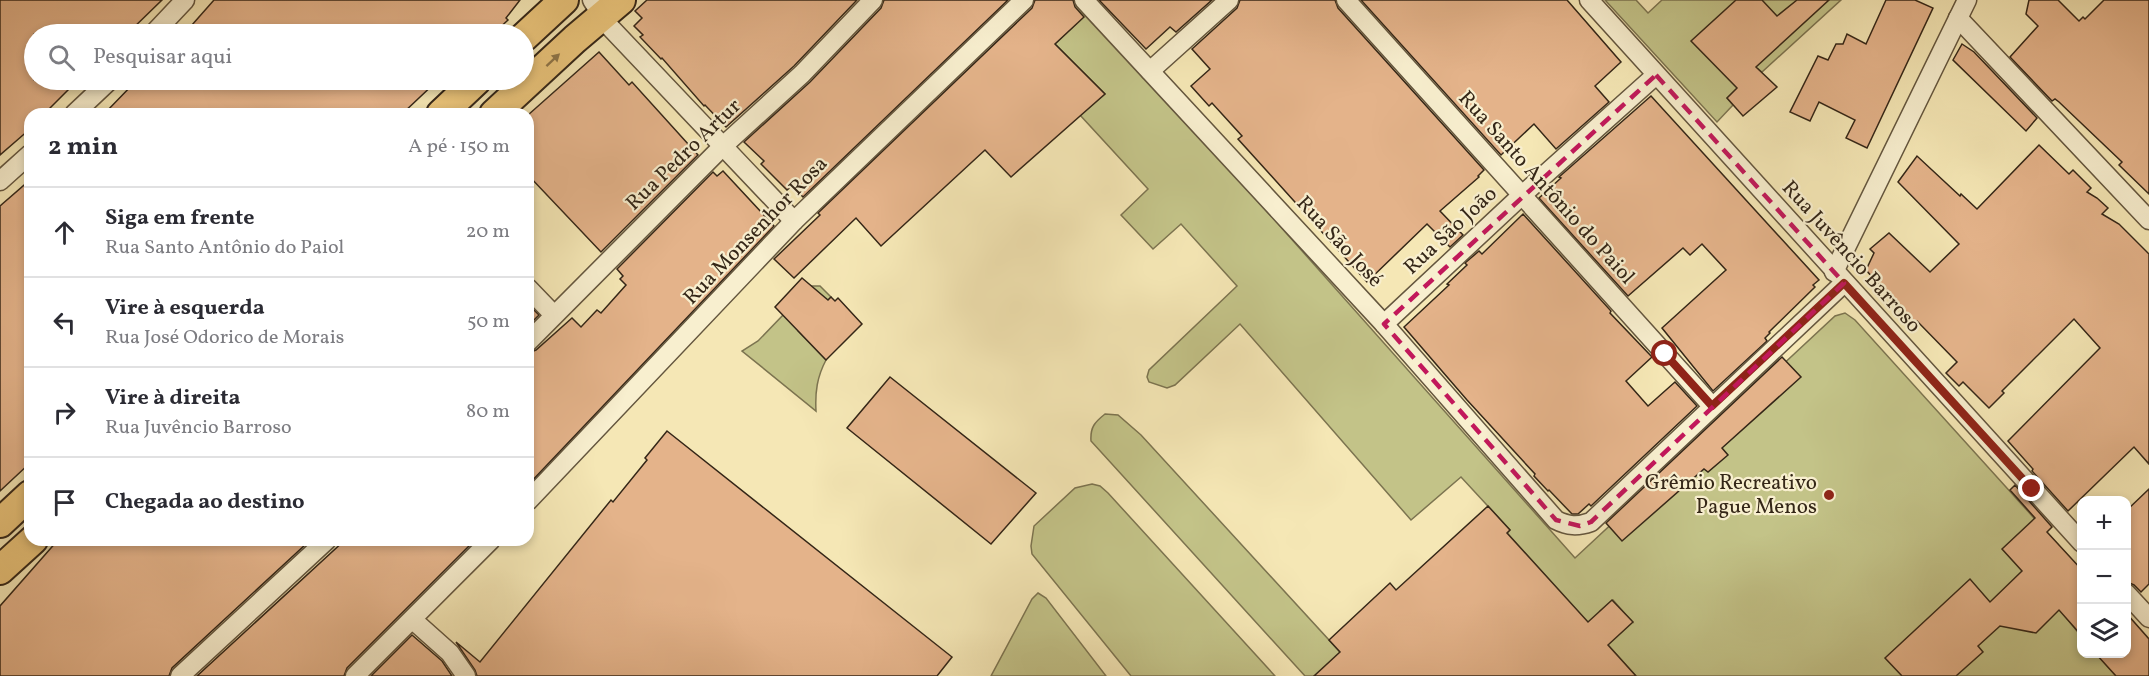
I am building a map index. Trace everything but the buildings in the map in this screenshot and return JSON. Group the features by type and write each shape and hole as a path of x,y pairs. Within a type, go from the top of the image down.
{"main road":[{"path":"534,28 564,0"},
{"path":"534,76 605,6"},
{"path":"447,108 466,90"},
{"path":"500,108 520,90"},
{"path":"0,523 24,501"},
{"path":"0,570 26,546"}],"street":[{"path":"162,24 185,0"},
{"name":"Rua Pedro Artur","path":"534,336 723,147 802,74 873,0"},
{"name":"Rua Monsenhor Rosa","path":"534,495 794,221 1023,0"},
{"name":"Rua São José","path":"1084,0 1384,324 1556,520 1566,525 1580,526 1591,522 1712,406"},
{"path":"1150,71 1229,0"},
{"name":"Rua Santo Antônio do Paiol","path":"1346,0 1712,406"},
{"name":"Rua Juvêncio Barroso","path":"1589,0 2077,538"},
{"path":"1712,406 1839,277 1967,0"},
{"path":"605,6 723,147 794,221"},
{"path":"1958,18 2149,220"},
{"name":"Rua São João","path":"1384,324 1521,196 1656,75"},
{"path":"80,108 99,90"},
{"path":"0,181 24,159"},
{"path":"534,294 554,315"},
{"path":"180,676 321,546"},
{"path":"355,676 485,546"},
{"path":"2131,598 2149,618"},
{"path":"413,620 450,652 466,676"}],"highlighted area":[{"path":"1656,75 1844,283 1591,522 1580,526 1556,520 1384,324"}],"green space":[{"name":"Grêmio Recreativo Pague Menos","path":"1054,0 1079,0 1575,558 1835,316 1845,313 1855,320 2077,566 2077,578 2060,610 2077,631 2077,658 2100,658 2116,676 1636,676 1507,533 1510,530 1461,477 1411,520 1240,324 1175,385 1167,388 1149,382 1147,377 1149,370 1237,286 1181,224 1153,249 1121,215 1148,189 1080,115 1105,94 1055,44 1076,24","holes":["1613,600 1632,622 1600,611"]},
{"path":"1605,0 1636,0 1648,13 1662,0 1841,0 1762,72 1758,69 1727,98 1733,105 1717,122"},
{"path":"811,286 820,286 831,297 798,331 826,360 817,385 816,411 742,351 758,341"},
{"path":"1105,414 1118,415 1141,435 1340,652 1329,676 1305,676 1091,441 1094,425"},
{"path":"1092,484 1100,486 1108,493 1275,676 1131,676 1032,554 1034,526 1075,488"},
{"path":"1038,593 1046,598 1106,676 991,676 1032,599"}],"place":[{"name":"Grêmio Recreativo Pague Menos","path":"1829,495"}],"route":[{"path":"1665,354 1712,406 1844,283 2032,489"}]}
